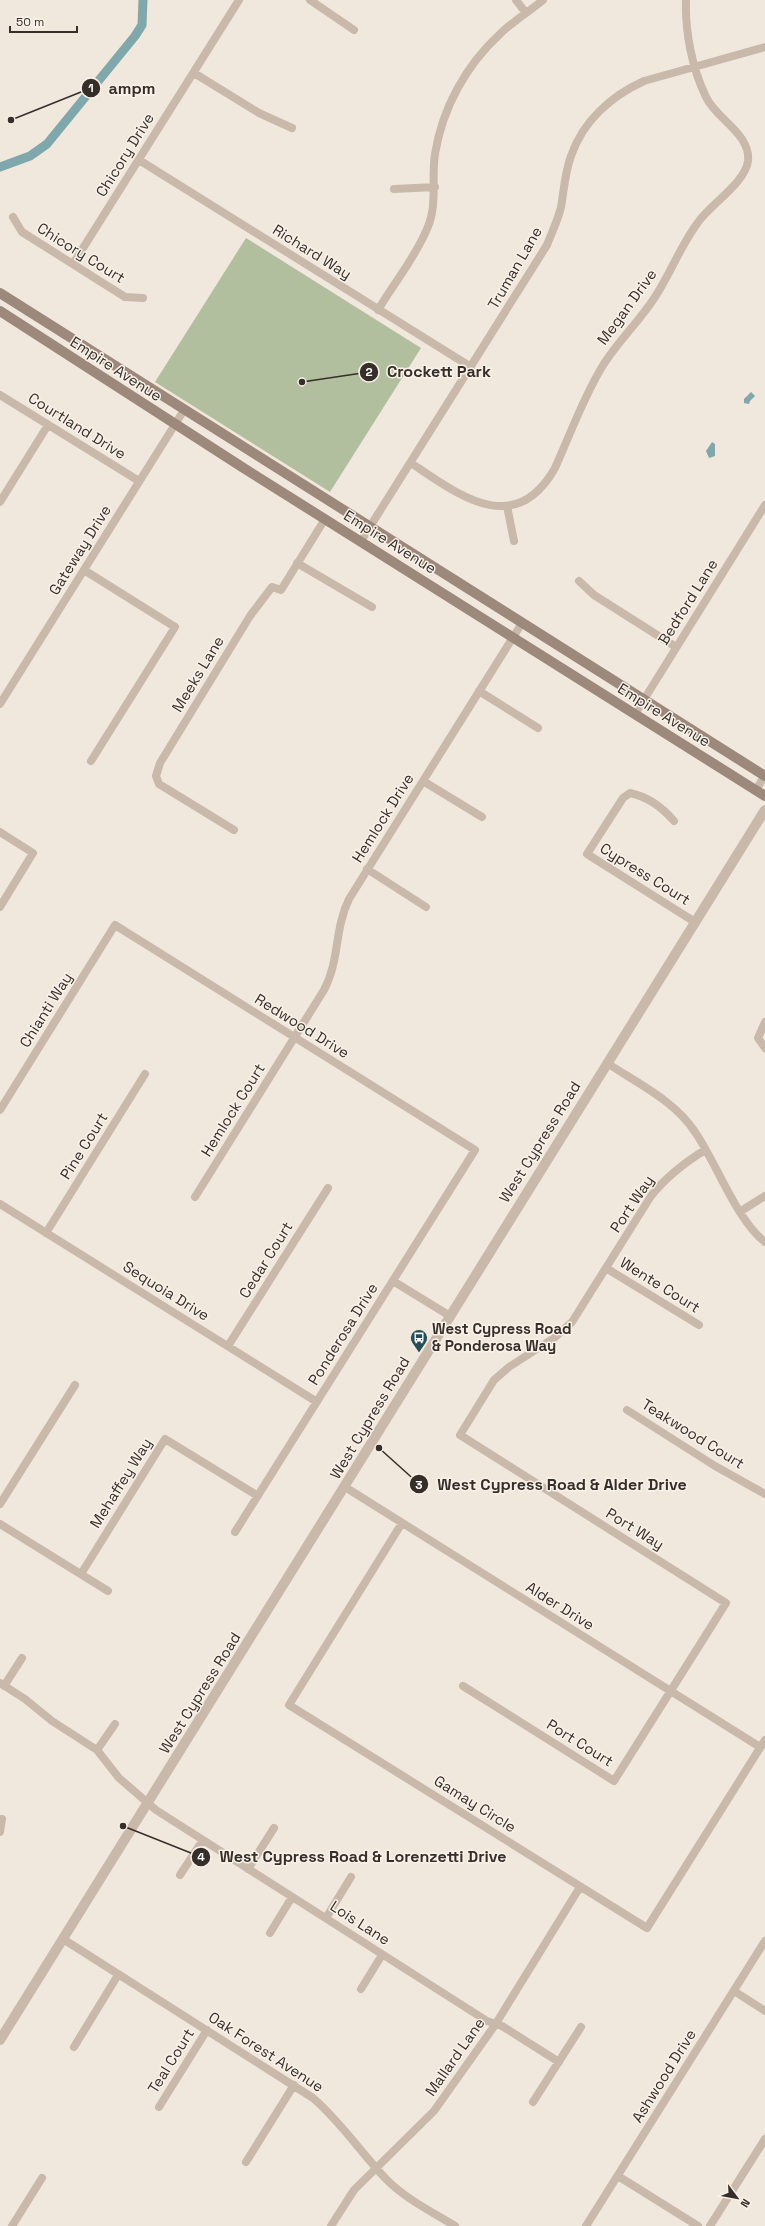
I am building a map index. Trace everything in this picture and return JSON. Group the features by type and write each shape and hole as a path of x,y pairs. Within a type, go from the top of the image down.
{"main road":[{"name":"Empire Avenue","path":"0,293 765,776"},
{"name":"Empire Avenue","path":"0,311 175,424 765,796"}],"street":[{"name":"Chicory Drive","path":"73,264 239,0"},
{"path":"310,0 354,30"},
{"path":"516,0 526,13"},
{"path":"378,310 427,229 433,211 434,162 438,137 450,102 486,47 543,0"},
{"name":"Megan Drive","path":"411,463 468,498 482,504 507,506 520,502 538,491 548,481 602,366 655,297 700,219 739,180 746,170 748,160 747,150 743,140 712,107 706,97 695,66 688,35 686,0"},
{"name":"Truman Lane","path":"361,541 547,244 560,208 571,155 579,138 592,118 608,102 628,88 644,81 765,47"},
{"path":"194,73 259,113 292,128"},
{"name":"Richard Way","path":"139,160 471,367"},
{"path":"394,189 434,187"},
{"name":"Chicory Court","path":"13,217 22,232 125,297 143,298"},
{"name":"Courtland Drive","path":"0,395 139,481"},
{"name":"Gateway Drive","path":"0,704 184,410"},
{"path":"0,502 48,425"},
{"name":"Bedford Lane","path":"635,714 765,505"},
{"path":"507,506 514,541"},
{"name":"Meeks Lane","path":"234,830 159,784 156,776 160,763 250,616 272,587 281,590 325,519"},
{"path":"297,563 372,607"},
{"path":"84,570 175,627 91,761"},
{"path":"579,581 594,595 676,647"},
{"name":"Hemlock Drive","path":"295,1037 331,977 335,964 339,921 349,899 522,623"},
{"path":"480,691 538,728"},
{"path":"756,790 765,776"},
{"path":"423,781 482,817"},
{"name":"Cypress Court","path":"674,821 664,809 642,796 630,793 623,798 587,854 695,922"},
{"name":"West Cypress Road","path":"0,2040 765,810"},
{"path":"0,832 34,853 0,907"},
{"path":"367,870 426,907"},
{"name":"Redwood Drive","path":"115,925 475,1150"},
{"name":"Chianti Way","path":"0,1110 115,925"},
{"path":"765,1022 758,1038 765,1048"},
{"name":"Hemlock Court","path":"195,1197 295,1037"},
{"path":"607,1064 677,1110 695,1132 749,1226 765,1242"},
{"name":"Pine Court","path":"46,1233 145,1074"},
{"name":"Ponderosa Drive","path":"235,1532 475,1150"},
{"name":"Port Way","path":"670,1692 726,1603 460,1435 494,1380 509,1367 554,1338 572,1322 651,1196 677,1168 705,1150"},
{"name":"Cedar Court","path":"228,1346 328,1188"},
{"path":"741,1211 765,1196"},
{"name":"Sequoia Drive","path":"0,1204 317,1402"},
{"name":"Wente Court","path":"606,1268 699,1325"},
{"path":"393,1281 450,1316"},
{"path":"0,1504 75,1385"},
{"name":"Teakwood Court","path":"627,1410 715,1466 765,1494"},
{"name":"Mehaffey Way","path":"81,1574 165,1438 258,1496"},
{"name":"Alder Drive","path":"345,1487 670,1692 763,1744"},
{"name":"Gamay Circle","path":"402,1523 289,1704 580,1887 647,1928 763,1744"},
{"path":"0,1524 108,1591"},
{"path":"22,1658 2,1685 52,1721 97,1750 114,1724"},
{"name":"Port Court","path":"463,1686 614,1781 670,1692"},
{"name":"Lois Lane","path":"97,1750 118,1778 147,1804 382,1955 495,2025 502,2026 559,2062"},
{"path":"0,1832 2,1819"},
{"path":"248,1869 274,1828"},
{"path":"180,1875 203,1840"},
{"path":"326,1918 351,1877"},
{"name":"Mallard Lane","path":"331,2226 354,2190 375,2166 434,2111 495,2025 580,1887"},
{"path":"270,1933 292,1897"},
{"name":"Oak Forest Avenue","path":"63,1939 294,2085 325,2109 399,2191 455,2226"},
{"name":"Ashwood Drive","path":"586,2226 765,1941"},
{"path":"361,1989 382,1955"},
{"path":"74,2047 118,1975"},
{"path":"734,1991 765,2011"},
{"path":"533,2102 581,2027"},
{"name":"Teal Court","path":"159,2107 207,2030"},
{"path":"246,2162 294,2085"},
{"path":"710,2226 765,2139"},
{"path":"618,2176 698,2226"},
{"path":"12,2226 42,2178"}],"green space":[{"path":"246,238 421,348 330,492 155,382"}],"water":[{"path":"751,392 755,396 749,404 744,403 744,399"},
{"path":"712,442 715,444 715,456 709,458 706,451"}],"waterway":[{"path":"0,167 30,156 47,144 135,36 142,25 143,0"}],"place":[{"name":"ampm","path":"11,120"},
{"name":"Crockett Park","path":"302,382"},
{"name":"West Cypress Road & Ponderosa Way","path":"419,1353"},
{"name":"West Cypress Road & Alder Drive","path":"379,1448"},
{"name":"West Cypress Road & Lorenzetti Drive","path":"123,1826"}]}
